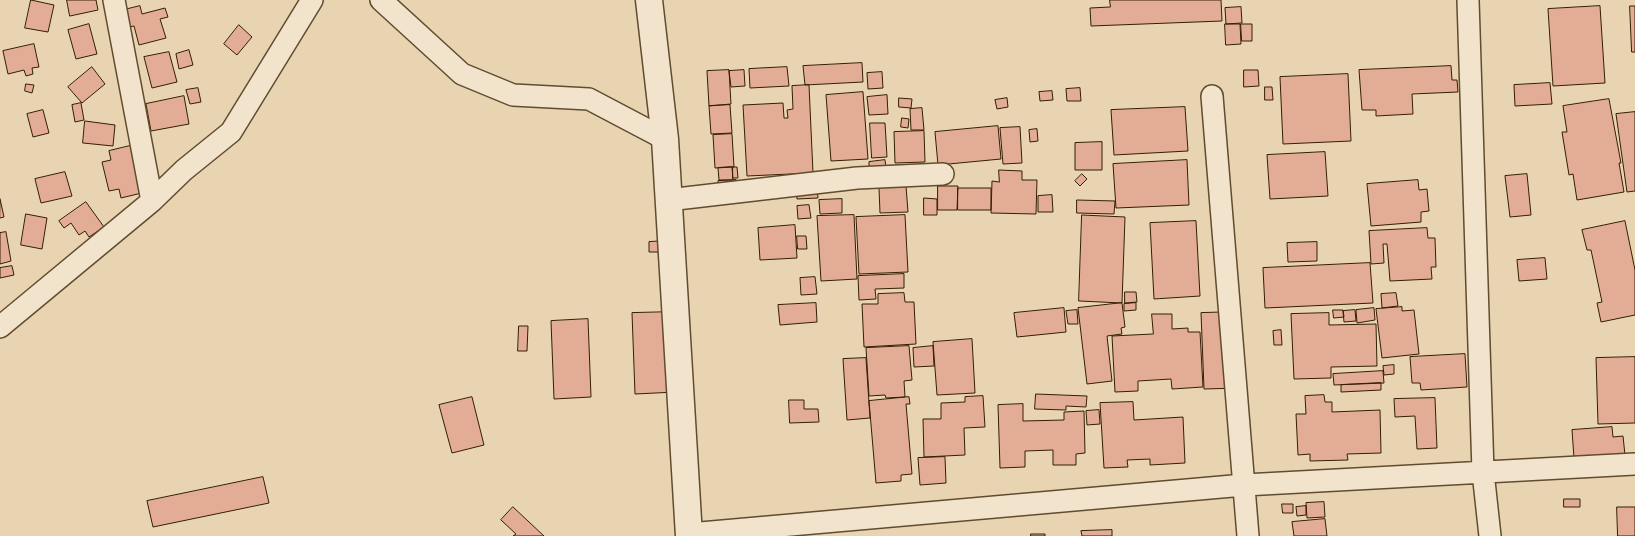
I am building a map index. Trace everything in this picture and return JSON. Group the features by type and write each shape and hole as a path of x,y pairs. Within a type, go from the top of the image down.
{"street":[{"path":"114,0 152,201"},
{"path":"0,327 152,201 184,170 231,132 312,0"},
{"path":"381,0 462,74 513,95 589,99 665,139"},
{"path":"648,0 665,139 689,535 1244,485 1635,464"},
{"path":"1468,0 1483,472 1490,536"},
{"path":"1212,96 1248,536"},
{"path":"668,200 857,178 943,174"}],"building":[{"path":"31,0 54,5 48,32 25,28"},
{"path":"67,0 96,0 98,10 70,16"},
{"path":"1110,0 1221,0 1222,21 1091,26 1090,8 1110,7"},
{"path":"140,6 142,14 165,8 168,17 160,19 166,38 139,45 134,26 129,27 124,10"},
{"path":"1600,6 1605,83 1553,86 1548,9"},
{"path":"1630,6 1635,6 1635,52 1632,52"},
{"path":"1241,7 1242,23 1226,24 1225,8"},
{"path":"89,24 97,54 76,59 68,30"},
{"path":"1225,24 1240,24 1241,44 1226,45"},
{"path":"1241,24 1252,24 1252,41 1242,41"},
{"path":"239,25 252,37 237,55 224,44"},
{"path":"34,44 39,67 32,68 33,74 26,76 24,70 8,74 3,51"},
{"path":"189,50 193,65 179,69 176,54"},
{"path":"169,52 177,82 152,88 144,57"},
{"path":"862,63 863,82 805,85 803,66"},
{"path":"1451,66 1452,80 1457,80 1458,92 1412,94 1413,114 1376,116 1376,110 1362,110 1359,70"},
{"path":"92,67 105,84 82,103 68,87"},
{"path":"787,67 789,86 750,88 749,69"},
{"path":"729,70 731,104 709,106 707,71"},
{"path":"744,70 745,86 731,87 729,71"},
{"path":"1244,70 1258,70 1259,86 1244,87"},
{"path":"882,72 883,88 868,89 867,73"},
{"path":"1348,74 1351,141 1283,144 1280,77"},
{"path":"1550,83 1552,104 1515,106 1514,85"},
{"path":"26,84 34,85 32,93 25,91"},
{"path":"809,85 813,173 747,176 743,105 783,103 784,118 788,118 787,110 793,109 792,86"},
{"path":"1265,87 1272,87 1273,100 1265,100"},
{"path":"198,88 201,102 190,104 186,90"},
{"path":"1080,88 1081,101 1067,101 1066,89"},
{"path":"1052,91 1053,100 1040,101 1039,92"},
{"path":"863,92 868,159 831,161 826,95"},
{"path":"887,95 888,114 869,115 867,97"},
{"path":"184,96 189,124 151,131 146,104"},
{"path":"899,98 912,99 911,108 899,107"},
{"path":"1007,98 1008,107 997,109 995,100"},
{"path":"1609,99 1621,163 1619,163 1624,192 1577,200 1573,174 1569,175 1562,132 1567,132 1563,106"},
{"path":"81,103 84,120 75,122 72,105"},
{"path":"730,105 732,133 711,134 709,106"},
{"path":"1185,107 1188,151 1114,155 1111,110"},
{"path":"922,108 924,130 911,130 910,109"},
{"path":"43,110 49,133 33,137 27,114"},
{"path":"1635,112 1635,191 1627,192 1616,114"},
{"path":"902,118 909,119 908,128 901,127"},
{"path":"85,121 115,125 113,146 83,143"},
{"path":"870,123 885,123 887,157 872,158"},
{"path":"998,126 1001,159 938,165 935,132"},
{"path":"1020,127 1022,163 1003,164 1000,128"},
{"path":"1037,129 1038,141 1030,142 1029,130"},
{"path":"924,131 925,162 895,163 894,132"},
{"path":"732,134 734,167 715,168 713,135"},
{"path":"1102,142 1102,170 1075,170 1075,143"},
{"path":"134,145 146,192 121,198 119,189 109,191 102,162 111,160 109,151"},
{"path":"1325,152 1328,196 1270,199 1267,155"},
{"path":"885,160 886,168 869,170 869,162"},
{"path":"1187,160 1189,205 1116,208 1113,164"},
{"path":"732,167 733,180 719,180 718,168"},
{"path":"733,167 737,167 738,178 733,178"},
{"path":"999,170 1022,171 1022,180 1037,180 1036,214 991,213 992,181 999,182"},
{"path":"65,172 72,196 41,203 35,179"},
{"path":"1082,174 1087,179 1080,186 1075,181"},
{"path":"1527,174 1531,215 1510,217 1505,176"},
{"path":"736,180 736,188 718,189 718,181"},
{"path":"1418,180 1419,190 1427,189 1429,211 1421,212 1421,222 1371,226 1367,184"},
{"path":"906,186 908,212 880,213 879,188"},
{"path":"938,186 958,186 957,210 938,210"},
{"path":"817,187 818,198 797,199 796,188"},
{"path":"958,188 991,188 991,210 958,210"},
{"path":"1052,195 1053,212 1038,212 1038,196"},
{"path":"924,198 937,199 937,215 924,215"},
{"path":"0,199 4,217 0,218"},
{"path":"842,199 842,213 820,214 819,200"},
{"path":"1077,200 1115,201 1114,214 1077,213"},
{"path":"86,202 104,227 89,237 85,231 79,235 71,223 64,228 59,221"},
{"path":"809,205 811,218 798,219 797,206"},
{"path":"26,214 47,218 42,249 21,245"},
{"path":"854,215 857,279 821,281 817,216"},
{"path":"905,215 908,272 859,274 856,217"},
{"path":"1082,215 1125,217 1122,303 1079,301"},
{"path":"1196,221 1200,296 1154,299 1150,223"},
{"path":"1625,221 1635,270 1635,315 1601,322 1597,303 1602,302 1591,250 1587,250 1582,230"},
{"path":"795,225 797,258 760,260 758,228"},
{"path":"1427,228 1428,238 1435,238 1436,267 1431,267 1432,279 1390,281 1387,244 1383,244 1384,263 1371,264 1369,231"},
{"path":"6,232 11,261 0,264 0,233"},
{"path":"797,236 806,236 807,249 798,249"},
{"path":"666,241 667,252 649,252 649,242"},
{"path":"1317,242 1317,261 1288,262 1287,243"},
{"path":"1545,258 1547,279 1519,281 1517,260"},
{"path":"1370,263 1373,303 1265,308 1263,268"},
{"path":"12,266 14,275 0,278 0,268"},
{"path":"904,274 904,288 875,289 876,299 859,300 858,276"},
{"path":"815,277 817,294 801,295 800,278"},
{"path":"1125,292 1136,292 1137,302 1125,303"},
{"path":"904,293 905,302 914,302 916,344 864,347 862,304 878,304 878,294"},
{"path":"1396,293 1398,306 1382,308 1381,294"},
{"path":"816,303 817,322 780,325 778,305"},
{"path":"1122,303 1125,327 1121,328 1122,334 1107,336 1112,381 1087,384 1078,308"},
{"path":"1136,303 1136,310 1124,311 1124,304"},
{"path":"1402,307 1402,311 1414,310 1419,354 1382,358 1376,309"},
{"path":"1064,308 1066,332 1017,337 1014,313"},
{"path":"1374,308 1375,320 1357,323 1356,310"},
{"path":"1077,310 1078,324 1068,324 1066,311"},
{"path":"1333,310 1343,310 1344,317 1334,318"},
{"path":"1355,310 1356,321 1344,322 1343,311"},
{"path":"673,312 676,392 635,394 632,313"},
{"path":"1236,312 1240,388 1204,389 1201,313"},
{"path":"1329,313 1329,325 1376,324 1377,366 1331,367 1331,378 1294,379 1291,314"},
{"path":"1152,314 1172,314 1172,329 1188,328 1188,332 1200,332 1203,387 1172,389 1171,379 1138,381 1138,391 1115,392 1112,336 1153,334"},
{"path":"588,319 591,397 554,399 551,321"},
{"path":"519,326 528,326 527,351 518,351"},
{"path":"1281,330 1282,345 1274,345 1273,331"},
{"path":"972,339 975,393 937,395 933,342"},
{"path":"909,346 912,380 904,381 905,397 886,398 885,395 869,396 866,348"},
{"path":"933,346 934,366 914,367 913,348"},
{"path":"1465,354 1467,387 1421,390 1420,383 1412,383 1410,357"},
{"path":"1635,357 1635,423 1598,424 1596,358"},
{"path":"866,358 870,418 847,420 843,359"},
{"path":"1394,365 1394,374 1384,375 1383,366"},
{"path":"1383,371 1384,383 1334,385 1333,374"},
{"path":"1381,383 1381,390 1341,392 1341,385"},
{"path":"1036,394 1087,396 1086,407 1066,406 1066,410 1035,409"},
{"path":"1324,395 1325,402 1332,402 1332,412 1380,410 1381,453 1347,454 1348,460 1310,461 1310,454 1298,455 1296,414 1306,414 1305,396"},
{"path":"983,396 985,427 964,428 965,455 924,457 923,419 941,419 941,403 965,402 965,397"},
{"path":"472,397 484,445 452,453 439,405"},
{"path":"909,397 910,404 906,404 912,474 901,475 901,481 876,483 869,401"},
{"path":"1435,398 1437,448 1417,449 1415,416 1395,417 1394,399"},
{"path":"789,400 804,400 804,409 818,409 819,422 790,423"},
{"path":"1133,402 1134,420 1183,417 1185,463 1150,465 1150,459 1127,460 1128,467 1104,468 1100,403"},
{"path":"1023,404 1023,421 1064,420 1064,412 1084,411 1085,453 1076,454 1076,465 1053,465 1053,450 1025,451 1025,467 1000,468 998,405"},
{"path":"1099,410 1100,424 1087,425 1086,411"},
{"path":"1612,427 1613,437 1623,436 1625,455 1574,458 1572,430"},
{"path":"945,457 946,483 920,485 918,458"},
{"path":"263,477 269,503 153,527 147,501"},
{"path":"1564,499 1580,499 1580,507 1564,507"},
{"path":"1324,502 1325,517 1307,518 1306,503"},
{"path":"1282,504 1293,504 1293,513 1283,513"},
{"path":"1306,506 1306,515 1297,516 1296,507"},
{"path":"513,507 544,536 513,536 516,534 501,520"},
{"path":"1617,507 1635,507 1635,536 1618,536"},
{"path":"1325,519 1327,536 1294,536 1292,522"},
{"path":"1112,530 1112,536 1082,536 1081,531"},
{"path":"1031,534 1045,534 1045,536 1031,536"}]}
